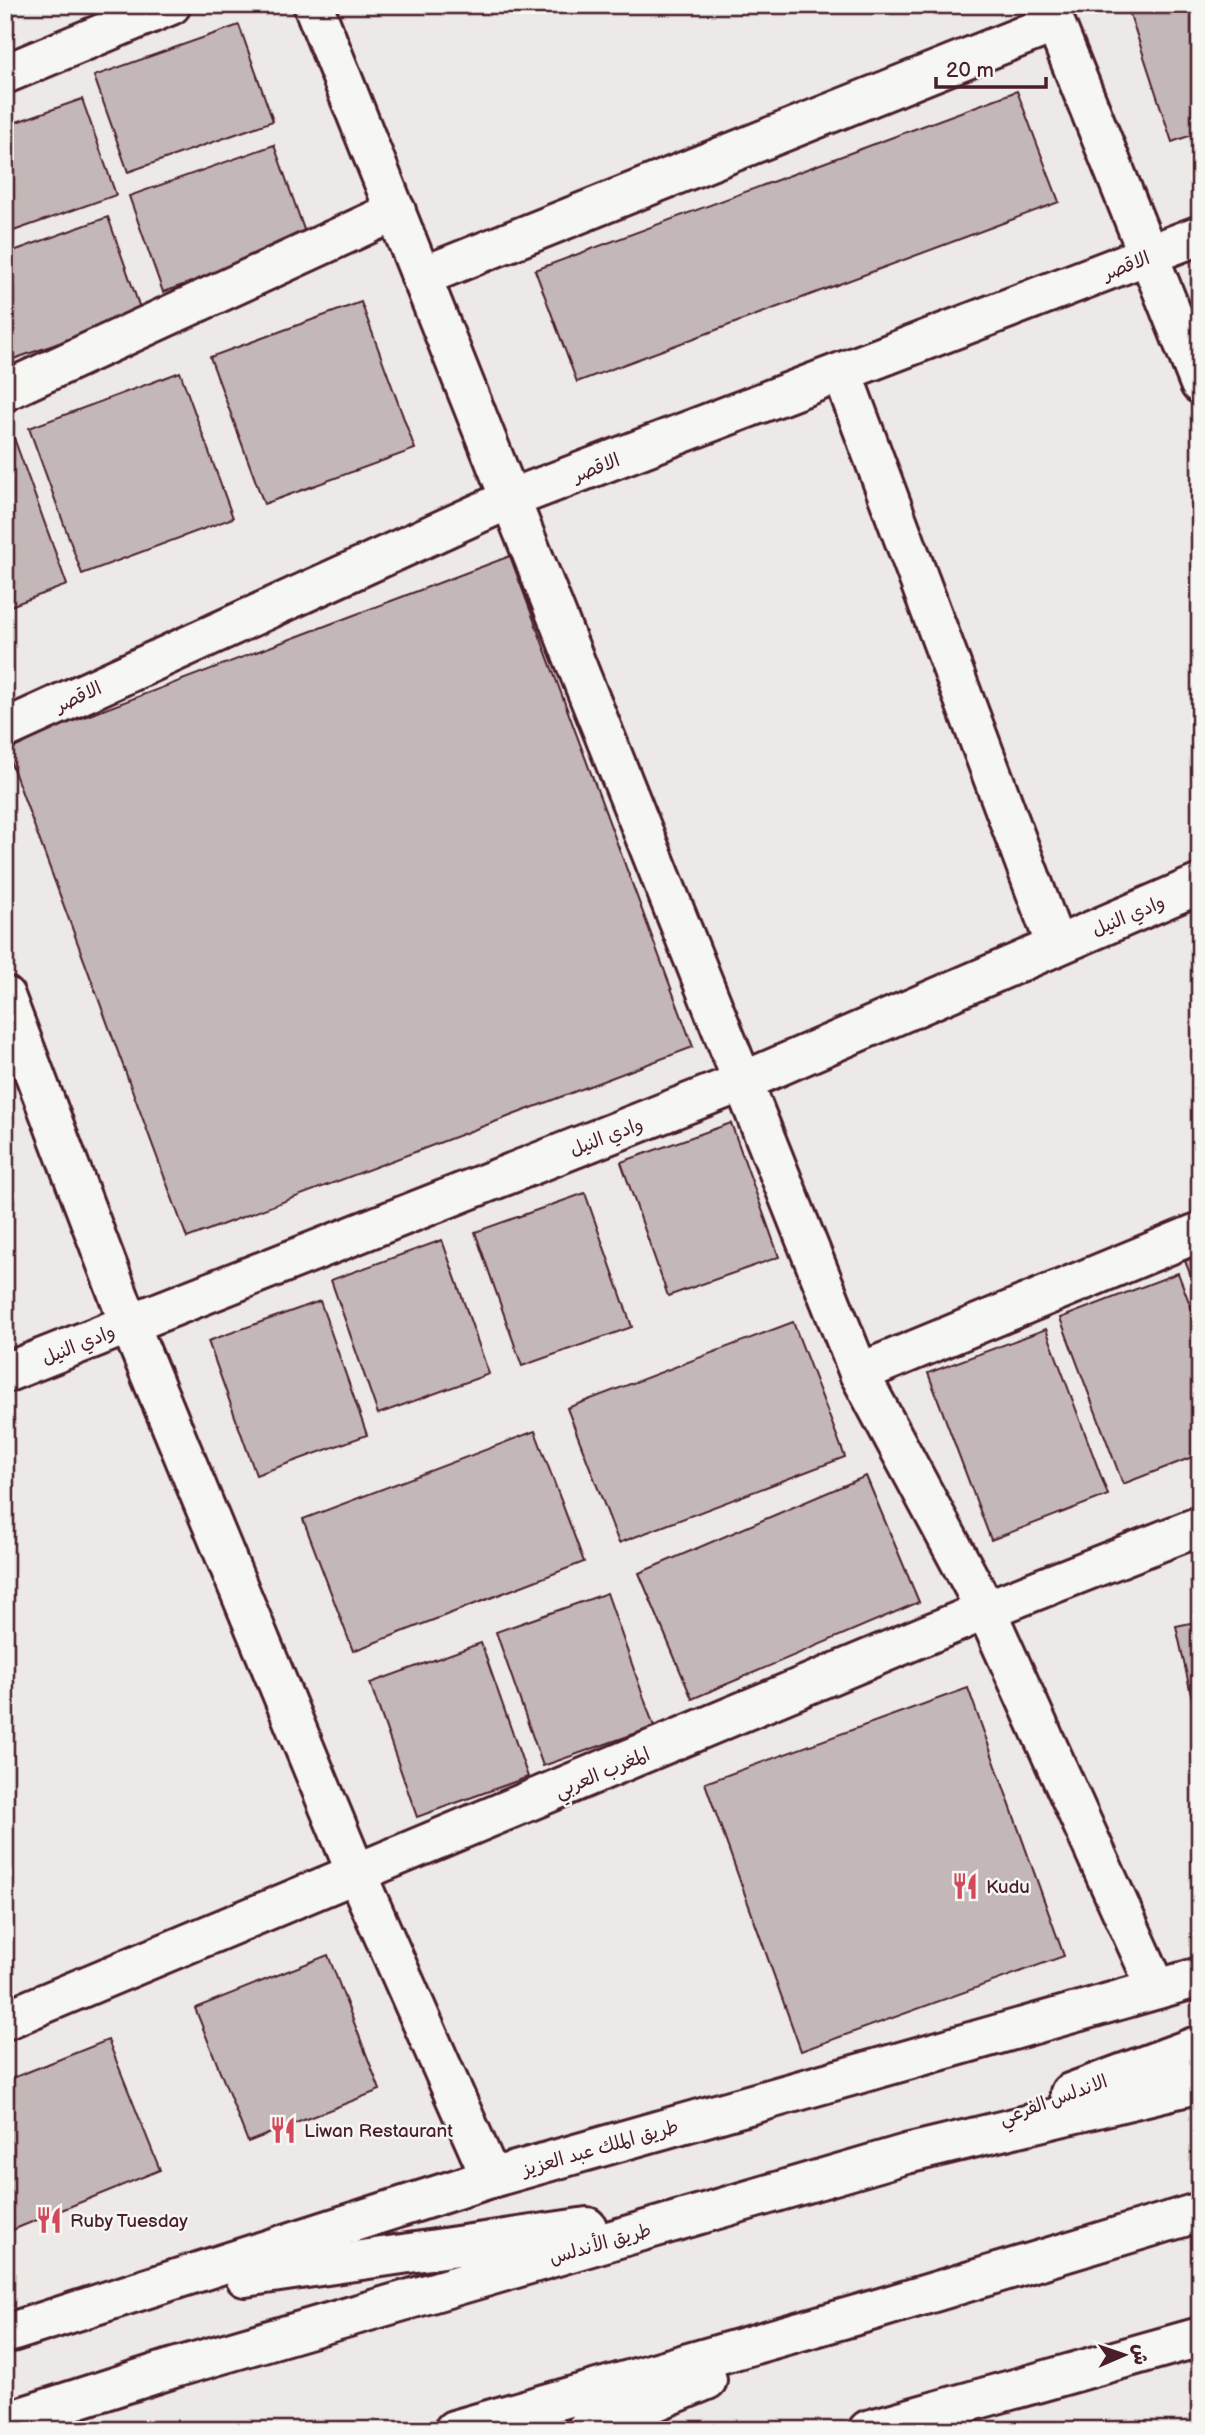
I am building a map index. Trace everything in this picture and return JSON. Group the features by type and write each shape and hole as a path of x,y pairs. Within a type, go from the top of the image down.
{"street":[{"path":"5,74 171,5"},
{"path":"313,5 859,1373 986,1610 1157,1989"},
{"path":"421,277 1052,14 1200,384"},
{"path":"5,391 396,211"},
{"name":"الاقصر","path":"5,729 510,499 1200,235"},
{"path":"842,373 1056,946"},
{"name":"وادي النيل","path":"5,1373 743,1082 1200,884"},
{"path":"5,996 129,1323 357,1875 491,2178"},
{"path":"859,1373 1200,1233"},
{"name":"المغرب العربي","path":"5,2020 986,1610 1200,1526"},
{"name":"طريق الملك عبد العزيز","path":"5,2334 491,2178 1200,1977"},
{"name":"الاندلس الفرعي","path":"906,2154 1200,2045"},
{"name":"طريق الأندلس","path":"5,2422 174,2368 906,2154 1200,2083"},
{"path":"136,2292 724,2207"},
{"path":"454,2430 874,2311 1200,2212"},
{"path":"1040,2260 1200,2226"},
{"path":"586,2430 874,2311"},
{"path":"868,2430 1200,2337"}],"building":[{"path":"1127,5 1200,5 1200,132 1172,142"},
{"path":"239,25 273,121 128,172 94,76"},
{"path":"1017,91 1059,202 577,382 535,270"},
{"path":"82,99 116,195 5,234 5,126"},
{"path":"274,145 308,241 163,292 129,196"},
{"path":"108,217 142,314 5,362 5,254"},
{"path":"361,302 415,449 264,504 210,357"},
{"path":"180,372 233,518 82,574 29,428"},
{"path":"14,438 67,585 5,608 5,442"},
{"path":"510,556 693,1047 187,1238 5,747"},
{"path":"731,1123 779,1257 668,1296 621,1162"},
{"path":"585,1193 632,1327 522,1366 475,1232"},
{"path":"442,1240 489,1374 378,1414 331,1280"},
{"path":"1200,1255 1200,1299 1185,1261"},
{"path":"1178,1273 1200,1331 1200,1454 1123,1484 1060,1318"},
{"path":"320,1301 367,1435 256,1475 208,1341"},
{"path":"793,1322 845,1457 619,1543 567,1408"},
{"path":"1046,1329 1108,1495 991,1540 928,1373"},
{"path":"535,1431 584,1562 353,1651 303,1519"},
{"path":"866,1476 919,1602 692,1699 639,1573"},
{"path":"607,1593 654,1727 543,1766 496,1632"},
{"path":"1200,1621 1200,1735 1176,1626"},
{"path":"481,1643 528,1777 417,1817 370,1683"},
{"path":"968,1688 1064,1956 801,2051 705,1783"},
{"path":"328,1955 380,2090 248,2142 195,2008"},
{"path":"108,2040 160,2170 5,2233 5,2081"}],"place":[{"name":"Kudu","path":"965,1886"},
{"name":"Liwan Restaurant","path":"283,2130"},
{"name":"Ruby Tuesday","path":"49,2220"}]}
